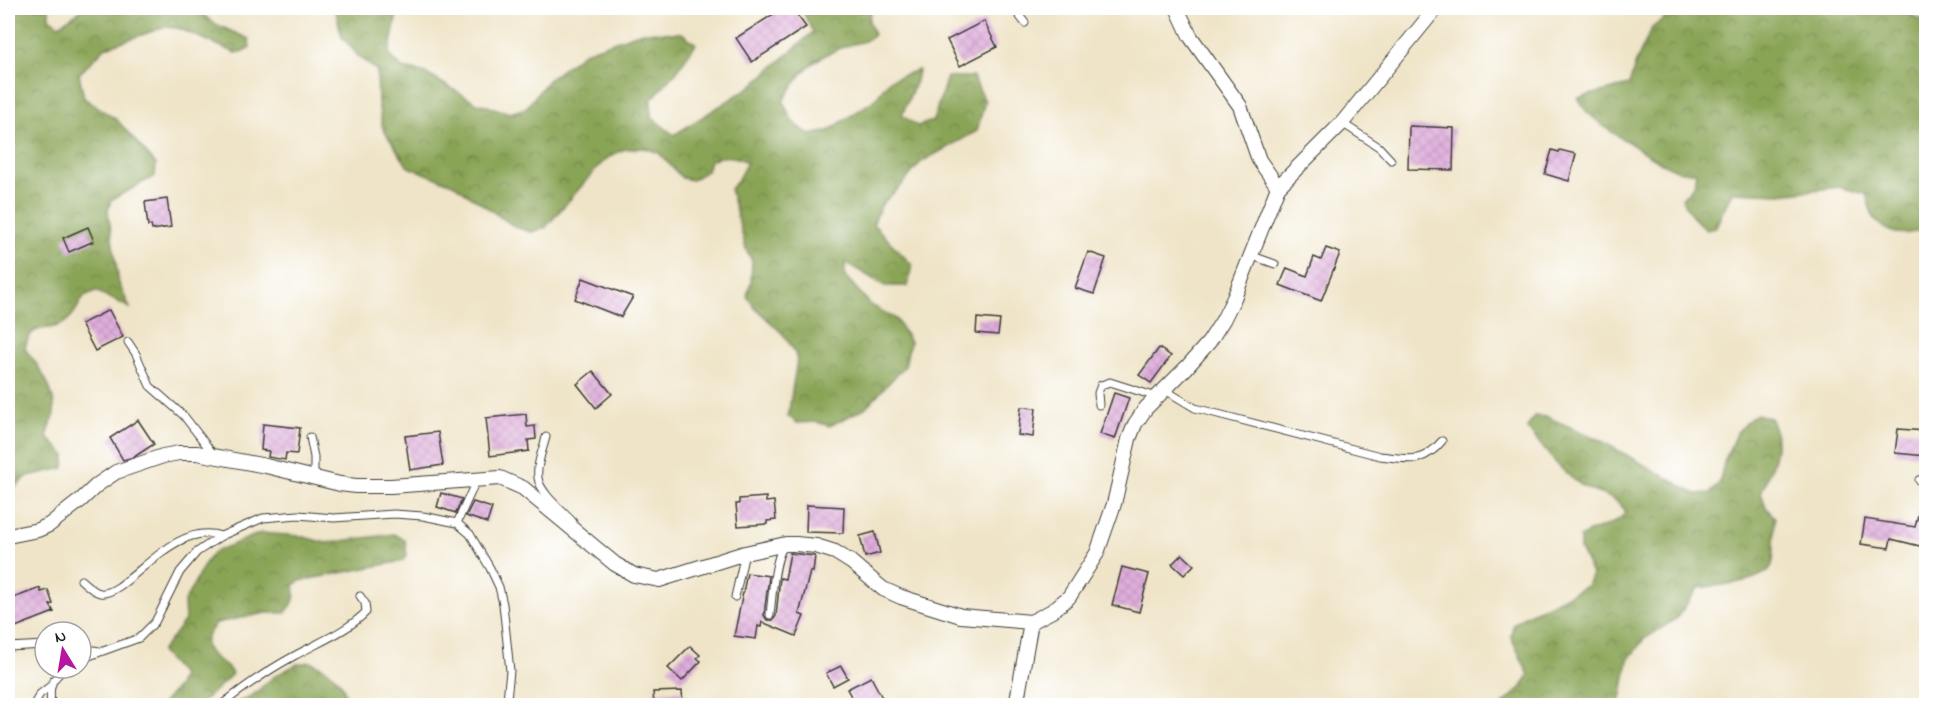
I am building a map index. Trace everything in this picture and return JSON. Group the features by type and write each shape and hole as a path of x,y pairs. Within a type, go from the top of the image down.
{"street":[{"path":"1177,8 1190,36 1240,106 1259,160 1278,187"},
{"path":"8,536 38,530 49,525 116,472 179,453 266,466 314,479 348,485 391,486 500,478 523,488 592,545 634,575 659,580 745,553 786,544 816,546 835,552 884,589 901,597 961,616 1031,622 1052,611 1069,597 1097,553 1114,504 1129,439 1136,423 1209,342 1223,320 1278,187 1342,123 1436,8"},
{"path":"1017,705 1031,622"}],"lane":[{"path":"1017,8 1018,14 1025,23"},
{"path":"1342,123 1379,147 1391,160"},
{"path":"1250,255 1275,264"},
{"path":"128,342 150,386 184,416 216,457"},
{"path":"1099,405 1098,393 1101,385 1110,382 1161,393 1195,408 1380,456 1408,459 1425,457 1442,441"},
{"path":"310,437 314,457 314,479"},
{"path":"546,437 538,465 538,479 542,490 592,545"},
{"path":"1918,480 1926,477"},
{"path":"457,523 477,478"},
{"path":"93,654 139,638 155,622 180,573 197,552 221,536 263,518 298,515 334,518 394,514 423,516 457,523 470,534 490,568 501,595 510,671 507,699 504,705"},
{"path":"81,580 98,593 106,592 119,585 150,560 197,533 221,536"},
{"path":"770,615 781,549 786,544"},
{"path":"735,597 745,553"},
{"path":"220,705 293,657 344,630 366,612 365,603 360,596"},
{"path":"8,647 33,646"},
{"path":"93,650 101,651"},
{"path":"33,705 53,680"},
{"path":"49,687 51,705"}],"green space":[{"path":"8,8 49,8 49,18 59,25 85,8 196,8 213,23 249,39 250,49 236,53 178,28 165,27 106,47 79,74 84,98 117,120 156,164 155,176 111,200 108,211 119,284 130,308 96,291 84,296 73,314 64,323 35,331 28,340 25,349 41,371 54,404 53,419 47,437 65,455 64,468 28,476 8,493"},
{"path":"335,8 398,8 389,54 402,68 423,72 477,103 510,113 526,108 548,80 585,52 642,32 682,33 696,44 676,72 651,100 651,117 674,135 750,87 813,32 801,8 877,8 870,13 869,22 874,35 865,41 826,54 803,72 783,101 792,121 810,135 828,131 874,100 890,80 918,70 916,81 902,115 917,126 933,121 947,77 973,77 985,101 977,131 921,162 882,204 873,224 912,265 908,286 885,286 845,262 845,276 871,305 896,319 910,342 905,366 865,408 830,426 816,422 797,423 788,416 797,360 794,350 782,333 754,307 747,296 751,282 752,261 746,249 730,189 747,162 733,157 715,158 710,160 707,171 692,180 682,178 659,153 645,148 625,149 610,156 598,167 545,228 531,232 515,227 453,184 408,167 383,129 378,103 377,71 359,57 342,37"},
{"path":"1678,8 1887,8 1888,11 1910,14 1926,22 1926,58 1922,68 1926,76 1926,226 1915,232 1903,234 1890,231 1876,221 1866,194 1839,187 1781,194 1732,192 1715,228 1706,230 1692,216 1682,198 1694,186 1696,172 1681,172 1658,161 1607,129 1587,112 1578,98 1629,85 1636,62 1652,28"},
{"path":"1757,414 1770,418 1776,437 1774,456 1761,493 1766,507 1775,518 1773,561 1768,571 1760,576 1739,582 1698,588 1676,619 1644,639 1628,660 1620,705 1502,705 1522,687 1529,675 1511,637 1513,625 1523,617 1587,586 1592,574 1580,549 1580,537 1616,521 1626,512 1617,501 1583,486 1560,467 1527,428 1534,416 1547,417 1598,439 1696,494 1710,493 1719,484 1725,459 1736,434"},
{"path":"261,533 300,536 326,543 394,534 405,540 407,556 402,561 299,581 294,585 294,600 285,613 266,613 216,623 206,640 206,646 211,655 226,666 232,674 200,705 161,705 178,686 182,675 161,652 185,620 184,602 206,562 214,552"},
{"path":"310,662 324,668 341,684 345,697 344,705 232,705 253,695 273,677 297,664"}],"building":[{"path":"783,8 792,8 806,27 752,62 736,38"},
{"path":"984,21 997,47 960,66 947,40"},
{"path":"1409,126 1454,128 1453,170 1408,169"},
{"path":"1552,150 1576,154 1569,181 1545,174"},
{"path":"167,199 171,227 152,230 151,225 148,226 145,202"},
{"path":"88,227 94,241 69,252 63,238"},
{"path":"1326,248 1340,253 1321,301 1280,285 1287,268 1307,276 1314,257 1321,260"},
{"path":"1088,252 1106,258 1094,294 1075,288"},
{"path":"583,278 633,297 621,317 575,299"},
{"path":"109,310 123,337 95,351 81,324"},
{"path":"977,318 1000,320 998,335 976,333"},
{"path":"1159,348 1171,356 1151,383 1139,375"},
{"path":"593,371 612,394 596,408 577,384"},
{"path":"1114,393 1129,398 1115,439 1100,434"},
{"path":"1021,407 1036,408 1033,437 1018,435"},
{"path":"526,414 527,427 535,426 536,439 528,440 529,451 490,456 486,418"},
{"path":"138,420 154,444 134,457 123,460 110,438"},
{"path":"263,424 300,428 297,454 286,453 285,460 268,457 269,451 261,450"},
{"path":"1898,429 1926,431 1926,456 1895,453"},
{"path":"438,432 443,465 410,470 405,436"},
{"path":"441,493 462,499 456,513 437,507"},
{"path":"766,497 766,502 774,501 776,520 767,521 767,524 738,526 736,504 739,504 739,499"},
{"path":"1922,501 1926,502 1924,547 1891,539 1889,548 1861,544 1865,519 1915,527"},
{"path":"473,502 492,508 487,523 466,516"},
{"path":"807,505 844,507 843,533 806,532"},
{"path":"875,532 880,553 865,557 860,536"},
{"path":"790,553 815,556 813,572 810,572 799,614 804,616 796,636 762,622 761,627 758,626 756,639 734,636 747,573 769,576 764,615 767,620 773,620 776,616 780,578 785,579"},
{"path":"1182,554 1194,565 1184,575 1172,564"},
{"path":"1122,567 1149,574 1139,612 1112,605"},
{"path":"40,588 41,592 48,590 53,604 50,605 54,612 8,630 8,600"},
{"path":"690,646 700,655 697,658 701,661 682,681 668,668"},
{"path":"841,666 848,678 833,686 826,673"},
{"path":"871,677 886,705 856,705 847,689"},
{"path":"682,691 683,705 654,705 653,692"}]}
